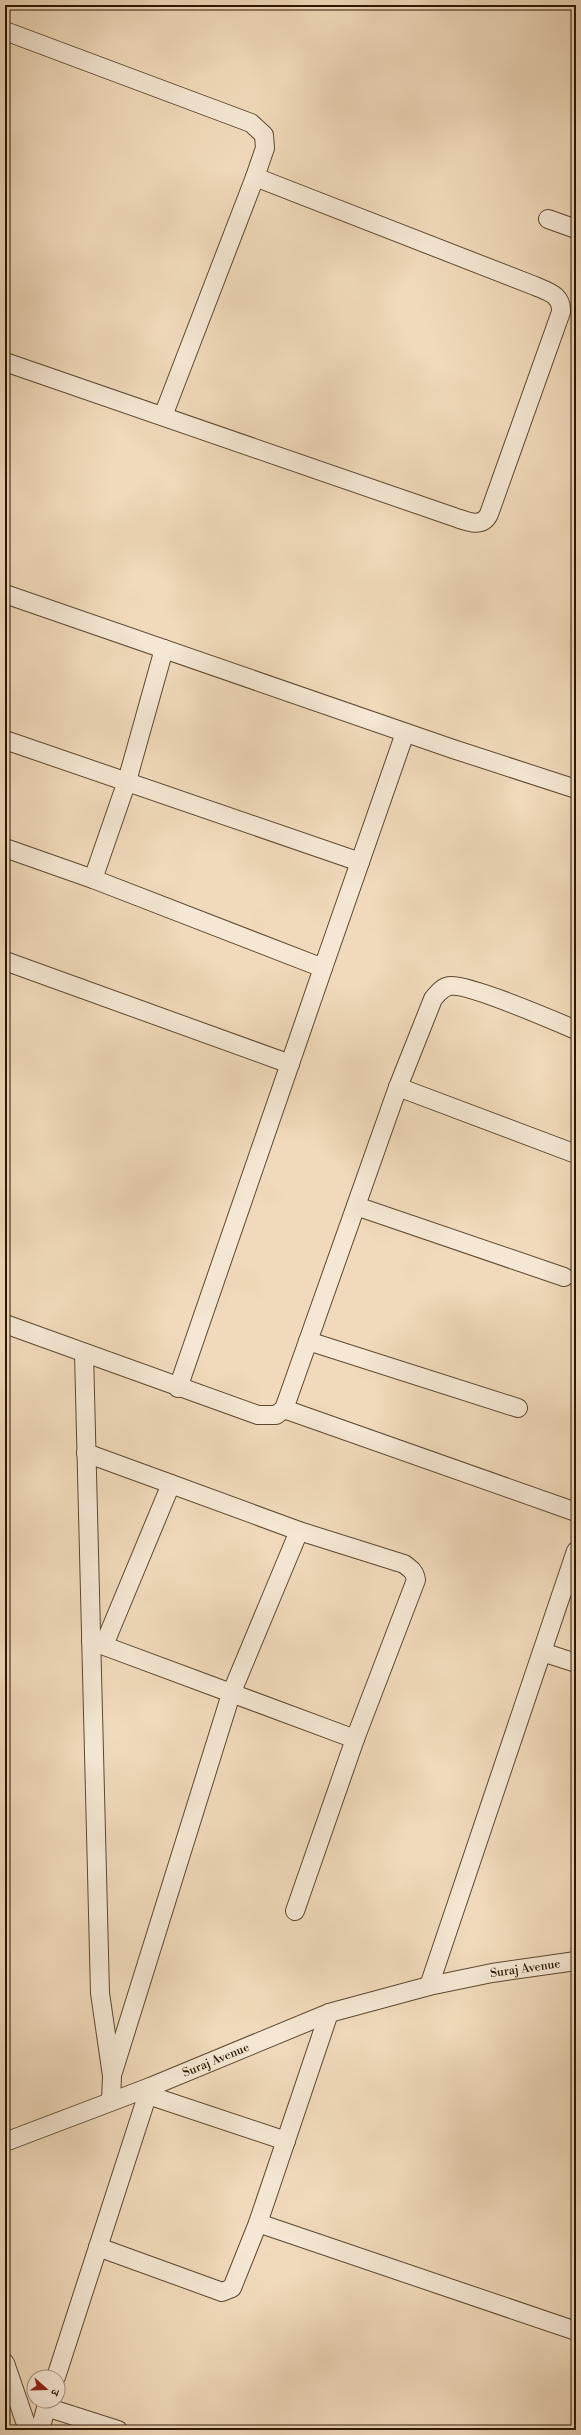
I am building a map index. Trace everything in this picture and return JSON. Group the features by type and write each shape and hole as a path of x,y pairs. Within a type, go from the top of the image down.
{"street":[{"path":"5,31 251,123 264,135 265,142 255,177 163,416"},
{"path":"5,362 466,521 483,522 489,514 562,312 561,301 554,294 535,286 255,177"},
{"path":"548,219 576,229"},
{"path":"5,594 405,733 576,789"},
{"path":"93,878 127,781 164,649"},
{"path":"178,1388 405,733"},
{"path":"5,740 360,862"},
{"path":"5,848 93,878 323,968"},
{"path":"5,961 290,1064"},
{"path":"5,1324 178,1388 258,1415 276,1415 284,1408 398,1087 433,999 441,989 451,986 470,989 576,1030"},
{"path":"398,1087 576,1154"},
{"path":"356,1206 564,1277"},
{"path":"308,1341 518,1408"},
{"path":"84,1353 86,1453 98,1643 100,1992 112,2076 111,2101"},
{"path":"284,1408 576,1512"},
{"path":"86,1453 299,1531 404,1564 413,1570 416,1580 412,1592 355,1739 295,1911"},
{"path":"98,1643 171,1484"},
{"path":"112,2076 231,1694 299,1531"},
{"path":"429,1986 576,1550"},
{"path":"98,1643 231,1694 355,1739"},
{"path":"542,1652 576,1663"},
{"name":"Suraj Avenue","path":"5,2142 111,2101 149,2091 329,2013 429,1986 492,1973 576,1961"},
{"path":"98,2247 222,2292 230,2290 234,2286 258,2223 329,2013"},
{"path":"59,2369 149,2091 286,2141"},
{"path":"258,2223 576,2331"},
{"path":"5,2363 28,2430"},
{"path":"40,2430 46,2409"},
{"path":"61,2409 118,2430"}]}
